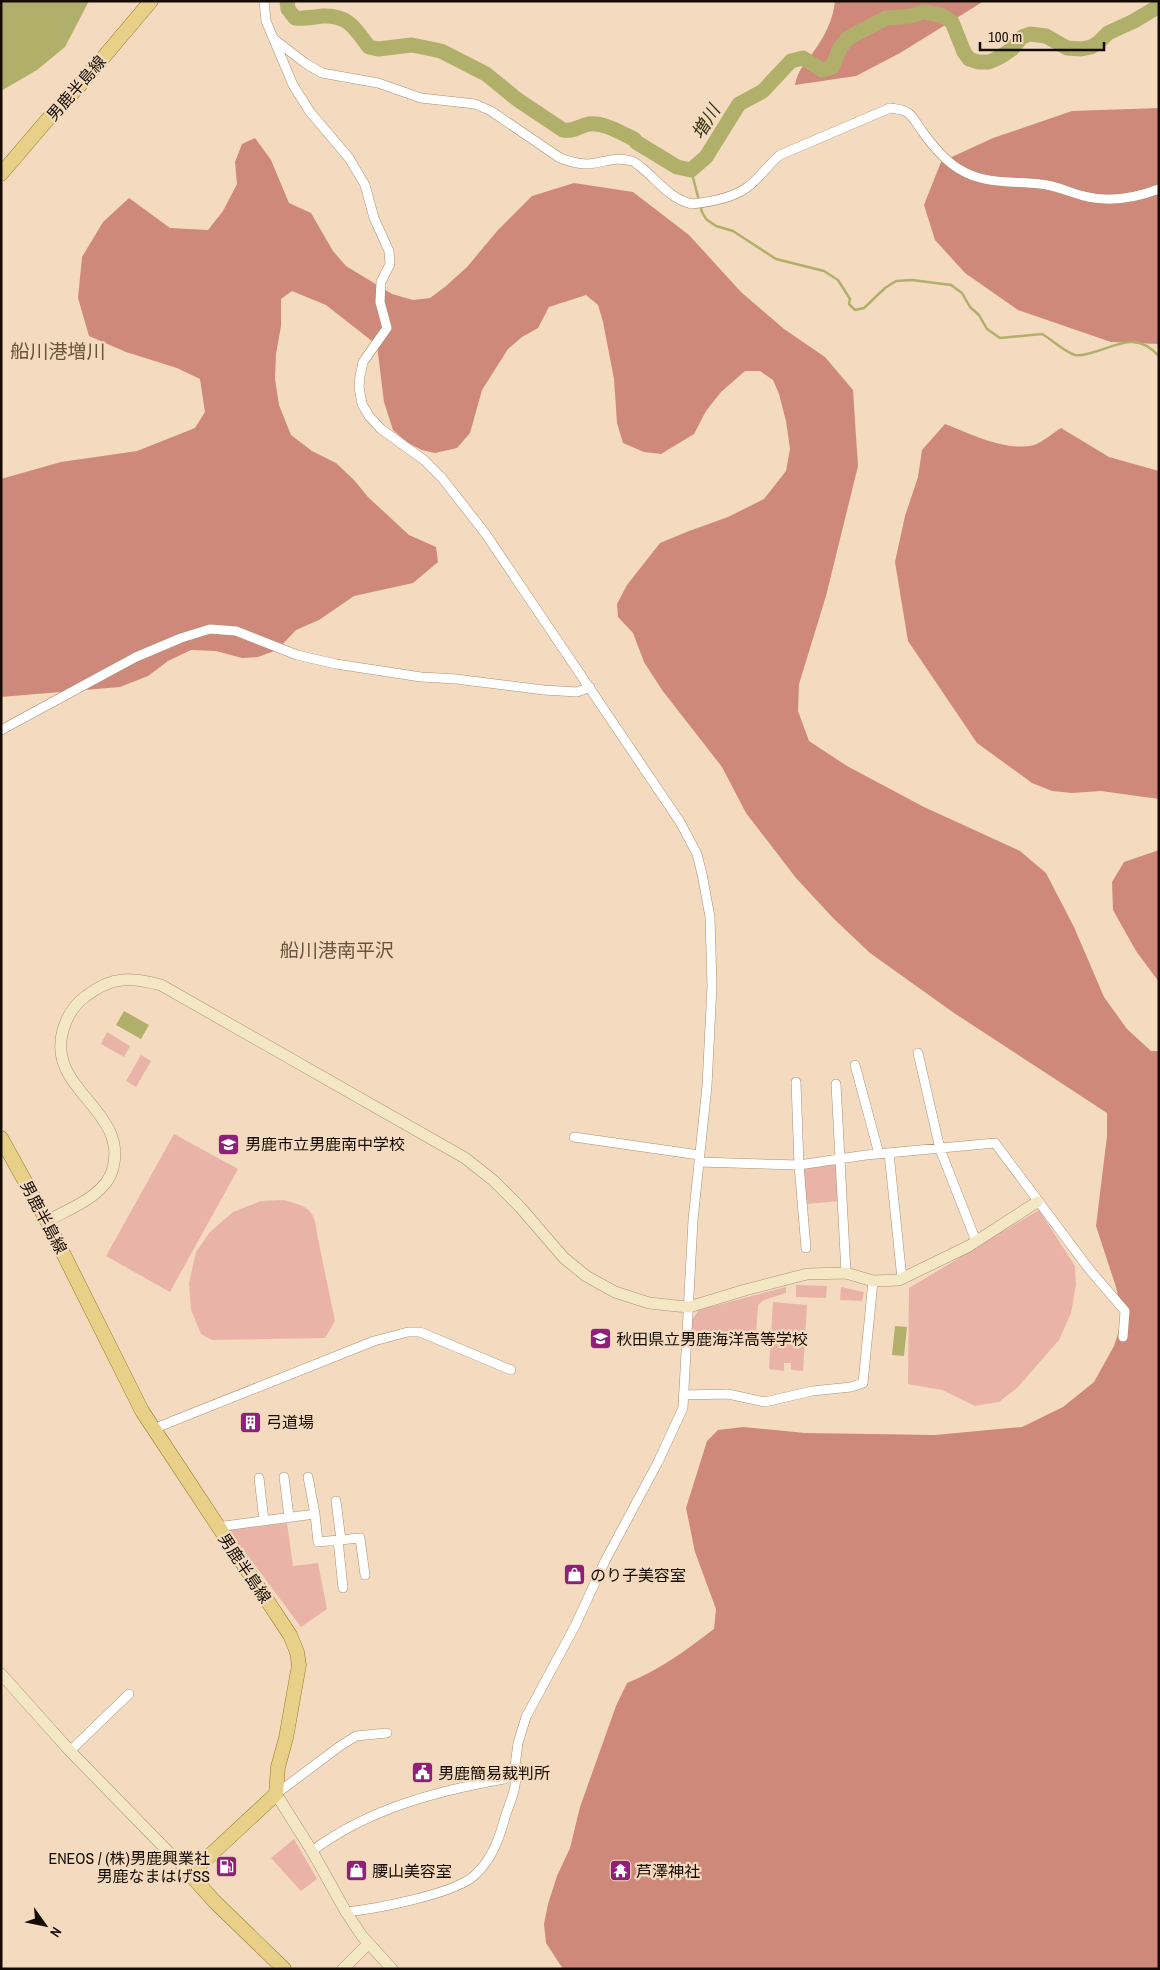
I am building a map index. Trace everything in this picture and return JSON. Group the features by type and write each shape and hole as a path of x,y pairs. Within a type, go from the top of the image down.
{"main road":[{"name":"男鹿半島線","path":"1,174 48,119 75,91 151,1"},
{"name":"男鹿半島線","path":"1,1138 47,1221 142,1411 290,1635 297,1652 296,1687 278,1767 276,1794"},
{"path":"276,1794 190,1874 214,1901 284,1969"}],"street":[{"path":"264,1 266,21 293,85 310,112 349,158 361,178 374,218 389,251 390,264 381,282 380,302 386,328 363,362 359,387 362,404 380,429 424,460 442,478 485,533 590,687 680,822 697,854 710,917 712,1015 707,1086 693,1220 683,1408 658,1462 605,1560 575,1626 526,1717 518,1743 514,1770 516,1780 500,1834 492,1852 476,1875 462,1884 425,1897 367,1910 346,1912"},
{"path":"272,37 304,63 322,73 378,82 421,98 475,104 491,111 560,158 587,164 613,158 633,161 649,173 665,191 684,202 692,204 737,194 750,186 766,167 780,155 890,108 909,114 945,158 959,169 978,178 1001,183 1041,184 1086,197 1120,200 1138,197 1159,189"},
{"path":"1,730 136,657 181,638 210,629 236,631 297,655 336,664 421,677 577,692 590,687"},
{"path":"47,1221 101,1189 113,1169 115,1145 110,1130 71,1079 62,1062 61,1039 64,1026 80,1000 96,989 113,981 138,979 161,985 465,1158 494,1181 520,1207 564,1258 586,1276 615,1292 649,1303 689,1307 807,1274 846,1273 873,1281 902,1279 976,1241 1037,1202"},
{"path":"918,1053 940,1149 976,1241"},
{"path":"855,1065 879,1154"},
{"path":"796,1082 799,1165 806,1248"},
{"path":"836,1084 846,1273"},
{"path":"574,1137 699,1158 799,1165 841,1158 995,1143 1088,1269 1125,1311 1123,1337"},
{"path":"889,1153 902,1279"},
{"path":"683,1394 728,1394 765,1402 812,1391 851,1387 863,1383 873,1281"},
{"path":"153,1429 374,1341 408,1332 420,1332 511,1370"},
{"path":"284,1477 289,1518"},
{"path":"308,1477 318,1542 360,1538 365,1575"},
{"path":"258,1478 264,1521"},
{"path":"336,1501 343,1588"},
{"path":"217,1527 314,1514"},
{"path":"1,1674 70,1751 190,1874"},
{"path":"70,1751 130,1694"},
{"path":"387,1733 356,1736 276,1794 312,1851 346,1912 368,1944 392,1969"},
{"path":"312,1851 333,1835 408,1802 437,1792 504,1778 514,1770"},
{"path":"342,1969 368,1944"}],"shaded area":[{"path":"1,1 89,1 65,47 37,70 1,91"},
{"path":"835,1 984,1 900,53 856,76 795,85 800,70 828,28"},
{"path":"1159,108 1159,344 1111,342 1018,310 965,273 935,240 924,205 941,162 993,138 1072,111"},
{"path":"255,138 271,160 289,203 311,213 333,251 346,266 392,294 413,300 430,298 446,286 467,267 498,230 532,196 574,183 633,192 689,235 741,292 784,329 825,357 853,390 858,466 826,596 799,684 798,711 809,741 847,766 924,807 1020,851 1046,873 1074,927 1104,997 1127,1029 1151,1051 1159,1051 1159,1969 563,1969 546,1943 544,1924 548,1904 557,1876 570,1848 580,1807 616,1706 627,1683 662,1666 714,1629 716,1609 695,1552 686,1508 707,1441 718,1430 743,1427 805,1433 935,1435 1022,1427 1063,1407 1094,1382 1114,1346 1123,1318 1116,1287 1096,1226 1107,1136 1107,1113 954,1013 870,953 834,919 796,878 746,813 722,767 662,690 644,662 633,633 618,617 617,604 627,585 660,543 728,517 764,499 786,471 790,449 786,421 773,380 760,371 745,371 721,392 706,411 694,434 661,454 644,452 623,443 617,423 614,379 603,322 598,305 586,295 549,307 538,328 522,337 508,349 482,390 470,433 457,448 435,453 422,450 408,443 393,430 384,402 377,345 326,305 292,291 281,299 281,326 276,354 275,379 279,405 291,435 312,451 336,463 368,497 409,535 436,547 438,562 413,583 354,596 319,620 296,630 277,650 258,657 242,658 216,651 191,650 168,661 148,676 120,687 1,697 1,479 61,462 137,451 195,428 205,412 200,379 177,368 126,352 89,336 78,298 82,257 103,222 129,198 170,228 208,230 223,211 237,184 235,162 242,144"},
{"path":"945,424 989,441 1023,447 1037,444 1061,428 1109,457 1159,471 1159,799 1101,791 1072,793 1052,791 1032,783 977,743 908,641 895,562 905,516 918,477 922,450"},
{"path":"1159,850 1159,982 1136,951 1113,910 1112,882 1124,862"},
{"path":"124,1011 149,1025 141,1039 116,1025"},
{"path":"107,1032 130,1046 124,1057 101,1044"},
{"path":"141,1055 151,1061 136,1087 126,1081"},
{"path":"174,1134 238,1169 170,1292 106,1256"},
{"path":"839,1163 840,1201 807,1204 803,1166"},
{"path":"283,1200 298,1204 308,1210 316,1225 335,1321 325,1338 212,1340 201,1334 191,1310 189,1283 196,1252 210,1232 233,1212 261,1201"},
{"path":"1039,1210 1075,1266 1076,1285 1071,1313 1059,1340 1017,1388 999,1402 975,1406 942,1390 908,1384 909,1288"},
{"path":"796,1285 827,1286 826,1298 796,1297"},
{"path":"786,1287 786,1293 764,1300 758,1305 756,1335 753,1339 692,1335 691,1321 699,1310"},
{"path":"841,1287 864,1292 862,1301 840,1300"},
{"path":"773,1302 807,1305 803,1371 791,1370 791,1363 784,1363 784,1371 769,1369"},
{"path":"895,1326 907,1327 904,1356 892,1355"},
{"path":"287,1523 293,1566 318,1563 327,1609 301,1627 228,1529"},
{"path":"294,1839 317,1879 301,1891 271,1858"}],"waterway":[{"name":"増川","path":"287,1 288,9 295,18 332,16 345,21 355,29 369,47 378,49 412,45 441,51 486,74 518,100 563,130 573,130 589,124 606,126 634,139 677,167 691,170 706,157 739,104 763,91 791,61 803,58 822,70 832,67 840,48 848,38 886,18 911,16 923,12 941,15 952,22 964,52 969,59 978,62 989,62 1012,49 1022,37 1030,34 1046,36 1067,48 1081,49 1091,47 1108,33 1134,21 1159,6"},
{"path":"691,170 702,212 706,219 716,226 733,231 776,259 824,271 838,280 850,299 849,304 855,310 864,308 885,288 896,281 912,280 951,285 962,293 987,329 1000,338 1042,334 1075,355 1084,355 1115,345 1133,342 1141,343 1159,356"}],"place":[{"name":"男鹿市立男鹿南中学校","path":"229,1144"},
{"name":"秋田県立男鹿海洋高等学校","path":"600,1339"},
{"name":"弓道場","path":"250,1422"},
{"name":"のり子美容室","path":"574,1575"},
{"name":"男鹿簡易裁判所","path":"422,1773"},
{"name":"ENEOS / (株)男鹿興業社 男鹿なまはげSS","path":"226,1867"},
{"name":"腰山美容室","path":"356,1871"},
{"name":"芦澤神社","path":"620,1871"}],"district":[{"name":"船川港増川","path":"58,351"},
{"name":"船川港南平沢","path":"337,950"}]}
